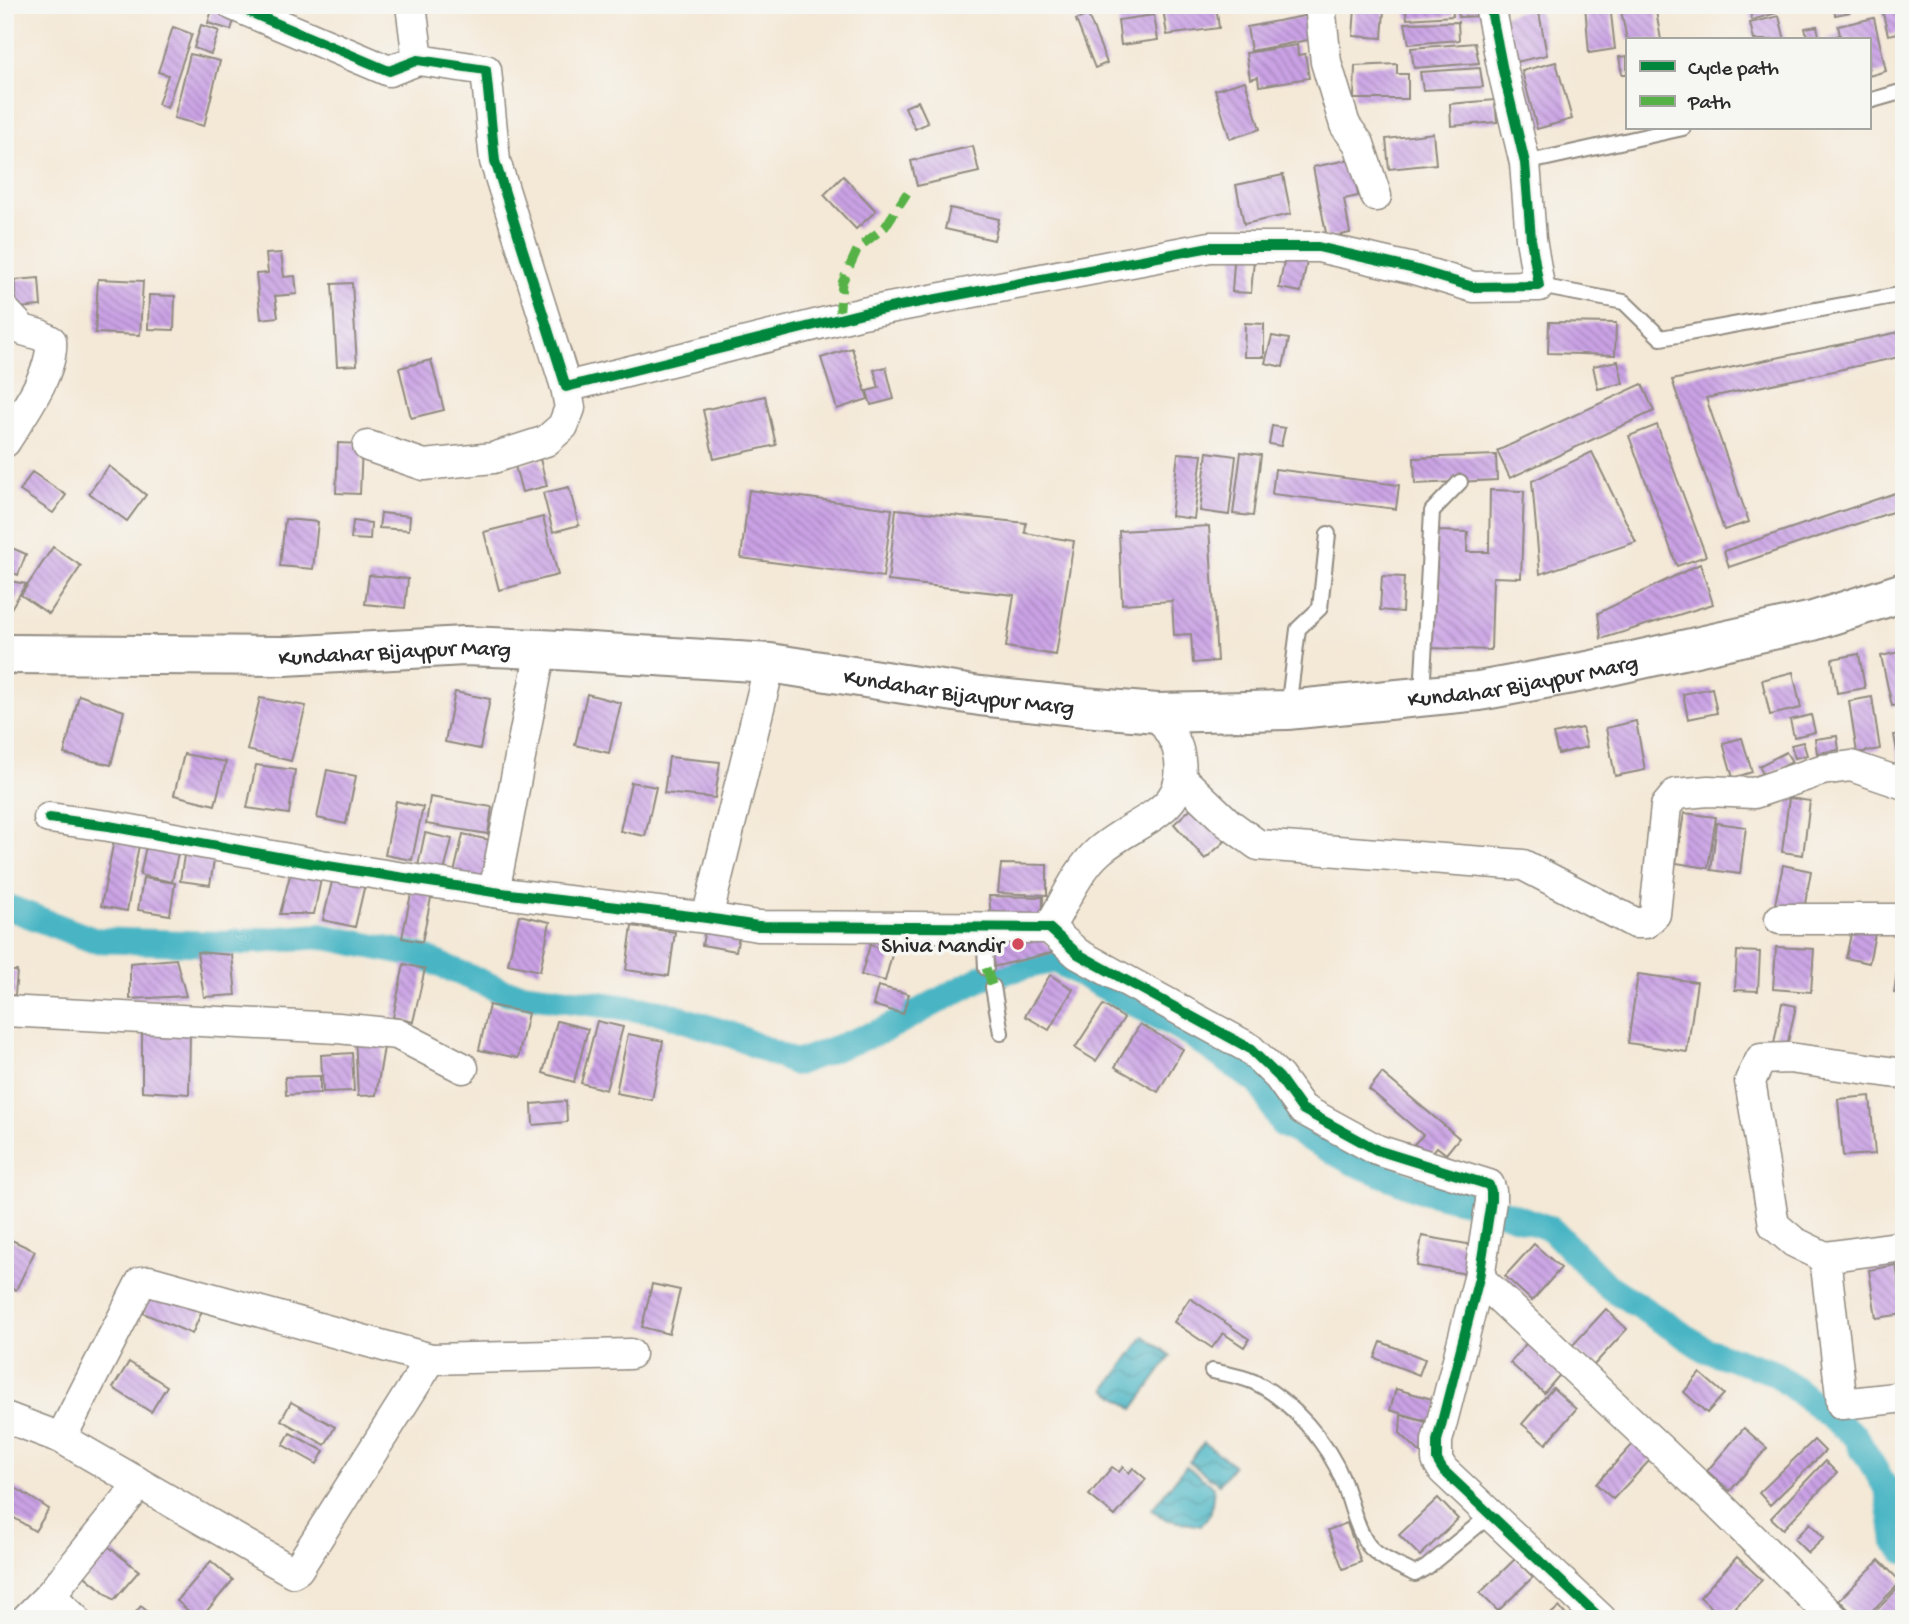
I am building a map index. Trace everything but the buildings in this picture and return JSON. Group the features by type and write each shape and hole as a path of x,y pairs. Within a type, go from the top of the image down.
{"main road":[{"name":"Kundahar Bijaypur Marg","path":"5,654 285,656 464,646 541,649 770,663 980,696 1157,713 1287,710 1479,691 1688,651 1813,621 1904,592"}],"street":[{"path":"233,5 389,71 418,60 486,70 495,161 566,387 570,408 563,426 546,440 493,458 424,465 369,446"},
{"path":"411,5 418,60"},
{"path":"1320,5 1326,62 1345,125 1359,144 1376,196"},
{"path":"566,387 863,313 1210,247 1318,247 1414,269 1473,287 1539,286 1531,239 1525,163 1490,5"},
{"path":"5,311 23,330 51,341 52,352 35,393 5,442"},
{"path":"494,892 541,649"},
{"path":"707,918 770,663"},
{"path":"1049,928 1088,863 1099,850 1173,801 1182,779 1178,748 1157,713"},
{"path":"1182,779 1228,823 1258,845 1523,865 1635,923 1646,923 1656,914 1666,806 1676,794 1708,791 1754,793 1822,770 1851,766 1904,784"},
{"path":"49,818 494,892 758,926 1049,928 1078,954 1249,1048 1279,1077 1301,1109 1377,1150 1489,1185 1492,1191 1479,1278 1437,1441 1437,1460 1443,1470 1601,1619"},
{"path":"1780,919 1904,919"},
{"path":"5,1011 338,1028 397,1034 463,1068"},
{"path":"1904,1074 1789,1058 1761,1059 1749,1081 1774,1225 1794,1242 1825,1257 1904,1246"},
{"path":"1825,1257 1842,1404 1904,1397"},
{"path":"1479,1278 1719,1505 1834,1619"},
{"path":"61,1438 141,1282 149,1281 431,1359 630,1354"},
{"path":"5,1417 61,1438 293,1572 298,1569 431,1359"},
{"path":"26,1619 50,1595 129,1497 136,1481"},
{"path":"50,1595 75,1619"}],"lane":[{"path":"1870,101 1904,91"},
{"path":"1525,163 1674,130"},
{"path":"1539,286 1624,302 1661,338 1904,294"},
{"path":"1422,697 1432,512 1460,482"},
{"path":"1287,710 1298,629 1320,608 1328,534"},
{"path":"984,928 986,968"},
{"path":"993,987 1001,1033"},
{"path":"1212,1371 1254,1381 1275,1394 1308,1426 1326,1448 1342,1477 1368,1546 1415,1574 1490,1515"}],"water":[{"path":"1144,1336 1171,1356 1133,1409 1106,1389"},
{"path":"1204,1443 1234,1465 1219,1484 1189,1462"},
{"path":"1186,1466 1214,1487 1211,1512 1201,1526 1164,1519 1152,1509"}],"waterway":[{"path":"5,906 93,940 217,944 321,936 420,956 505,992 660,1012 732,1035 796,1063 884,1030 985,976 1055,960 1190,1034 1261,1085 1282,1124 1354,1163 1418,1189 1492,1208 1551,1229 1605,1284 1706,1350 1775,1373 1855,1436 1887,1489 1895,1540 1904,1551"}],"marked path":[{"path":"839,319 842,283 858,248 885,227 907,193"},
{"path":"986,968 993,987"}],"cycle path":[{"path":"233,5 389,71 418,60 486,70 495,161 566,387 863,313 1210,247 1318,247 1414,269 1473,287 1539,286 1531,239 1525,163 1490,5"},
{"path":"49,818 494,892 758,926 1049,928 1078,954 1249,1048 1279,1077 1302,1109 1377,1150 1489,1185 1491,1201 1479,1278 1437,1441 1437,1460 1443,1470 1601,1619"}],"place":[{"name":"Shiva Mandir","path":"1018,944"}]}
